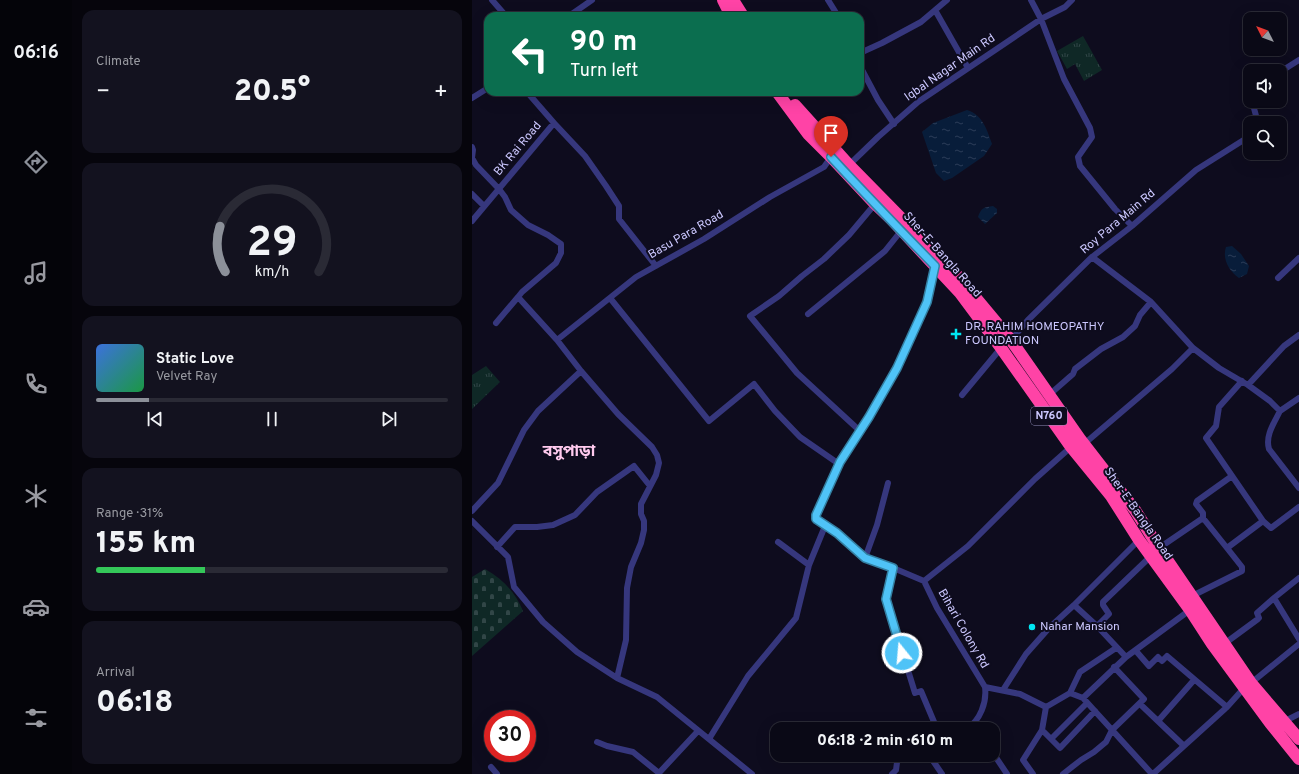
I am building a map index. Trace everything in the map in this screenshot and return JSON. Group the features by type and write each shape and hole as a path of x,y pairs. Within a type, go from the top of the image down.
{"highway":[{"path":"723,0 729,12"},
{"path":"733,0 740,12"},
{"name":"Sher-E-Bangla Road","path":"780,96 808,134 874,204 892,220 901,231 918,242 956,274 1011,340 1085,451 1139,540 1154,552 1192,596 1284,740 1299,759"},
{"name":"Sher-E-Bangla Road","path":"790,96 797,107 918,242 935,266 960,293 1071,447 1085,451 1135,510 1154,552 1212,644 1248,685 1285,721 1296,735"},
{"path":"1284,740 1296,735"}],"street":[{"path":"492,0 502,12"},
{"path":"575,12 592,0"},
{"path":"828,0 836,12"},
{"path":"864,51 920,22 947,0"},
{"path":"1031,0 1041,20 1064,79 1090,128 1092,136 1078,157 1080,166 1115,209 1132,226"},
{"name":"Iqbal Nagar Main Rd","path":"849,165 918,102 1041,20 1065,7 1072,0"},
{"path":"935,10 968,68"},
{"path":"1287,68 1299,60"},
{"path":"864,74 878,100 894,124"},
{"path":"472,98 484,90"},
{"name":"BK Rai Road","path":"472,220 554,123 530,96"},
{"path":"554,123 585,156 619,206 619,219 656,266"},
{"name":"Roy Para Main Rd","path":"1011,340 1028,320 1092,257 1132,226 1196,170 1243,140"},
{"path":"472,147 472,158 476,165 499,189 511,210 528,225 548,235 561,244 561,253 556,263 522,292 496,323"},
{"name":"Basu Para Road","path":"557,340 636,277 704,240 770,197 824,167 831,157"},
{"path":"472,194 484,206"},
{"path":"860,431 797,373 750,316 780,296 824,259 849,235 874,204"},
{"path":"808,314 885,251 901,231"},
{"path":"1092,257 1151,302 1193,348 1218,368 1245,383 1270,401 1280,411"},
{"path":"1278,278 1299,258"},
{"path":"935,266 927,302 897,368 839,464 816,515 816,519 837,533 865,558 924,581 968,546 1035,479 1071,447"},
{"path":"518,297 557,340 618,414 652,447 657,455 657,469 641,504 644,530 641,543 631,567 627,588 626,640 617,678"},
{"path":"610,298 709,421 754,384 775,411 800,437 839,464"},
{"path":"1049,395 1073,374 1075,369 1095,353 1123,337 1135,326 1140,315 1151,302"},
{"path":"1299,335 1284,346 1219,407 1216,426 1206,436 1263,521 1271,528 1299,507"},
{"path":"962,395 1001,348"},
{"path":"1085,451 1193,348"},
{"path":"472,511 498,483 524,430 538,411 581,371"},
{"path":"1299,398 1280,411 1270,434 1268,444 1269,450 1299,488"},
{"path":"497,546 514,527 553,525 575,515 597,492 634,466 650,486"},
{"path":"1192,596 1242,571 1242,567 1203,518 1203,513 1196,504 1197,501 1232,476"},
{"path":"865,558 877,525 888,483"},
{"path":"1097,626 1109,614 1103,602 1154,552 1203,518"},
{"path":"472,521 508,557 514,587 543,622 577,652 617,678 657,697 698,732 709,739 752,774"},
{"path":"1227,548 1263,521"},
{"path":"709,739 748,676 796,618 809,565 825,526"},
{"path":"1003,690 1026,654 1045,632 1139,540"},
{"path":"778,542 809,565"},
{"path":"893,568 886,599 914,693 922,691 934,722"},
{"path":"1224,644 1258,619 1257,613 1299,578"},
{"name":"Bihari Colony Rd","path":"924,581 937,608 985,687"},
{"path":"1274,598 1299,639"},
{"path":"1074,605 1097,626 1126,657"},
{"path":"1051,739 1114,667 1190,610"},
{"path":"1070,693 1085,701 1152,774 1248,685 1299,644"},
{"path":"1033,774 1023,760 1042,730 1046,707 1070,693 1080,672 1116,648"},
{"path":"1136,651 1149,666 1158,657 1162,661 1166,656 1227,706"},
{"path":"1063,774 1106,742 1112,730 1144,699 1114,667"},
{"path":"1158,721 1194,680"},
{"path":"977,722 986,695 985,687 1020,694 1046,707"},
{"path":"1140,704 1183,745"},
{"path":"1042,730 1060,748 1095,711"},
{"path":"1285,721 1299,714"},
{"path":"597,742 633,752 659,774 698,732"},
{"path":"892,774 896,770 897,762"},
{"path":"934,762 942,774"},
{"path":"999,762 1007,774"},
{"path":"491,767 497,774"}],"green space":[{"path":"1083,36 1102,70 1084,81 1075,64 1067,69 1057,51"},
{"path":"486,366 500,382 472,409 472,375"},
{"path":"485,569 508,587 523,611 472,656 472,577"}],"water":[{"path":"967,110 977,115 981,119 992,144 984,156 952,178 944,181 936,173 922,132 933,123"},
{"path":"993,206 997,209 997,213 985,224 978,217 979,214 983,208"},
{"path":"1232,246 1241,254 1249,266 1247,274 1239,278 1229,268 1225,256 1226,247"}],"place":[{"name":"DR. RAHIM HOMEOPATHY FOUNDATION","path":"956,334"},
{"name":"Nahar Mansion","path":"1032,627"}],"district":[{"name":"বসুপাড়া","path":"569,452"}],"route":[{"path":"831,157 874,204 892,220 935,266 927,302 897,368 869,417 840,462 816,515 816,519 837,533 865,558 893,568 886,599 902,653"}]}
